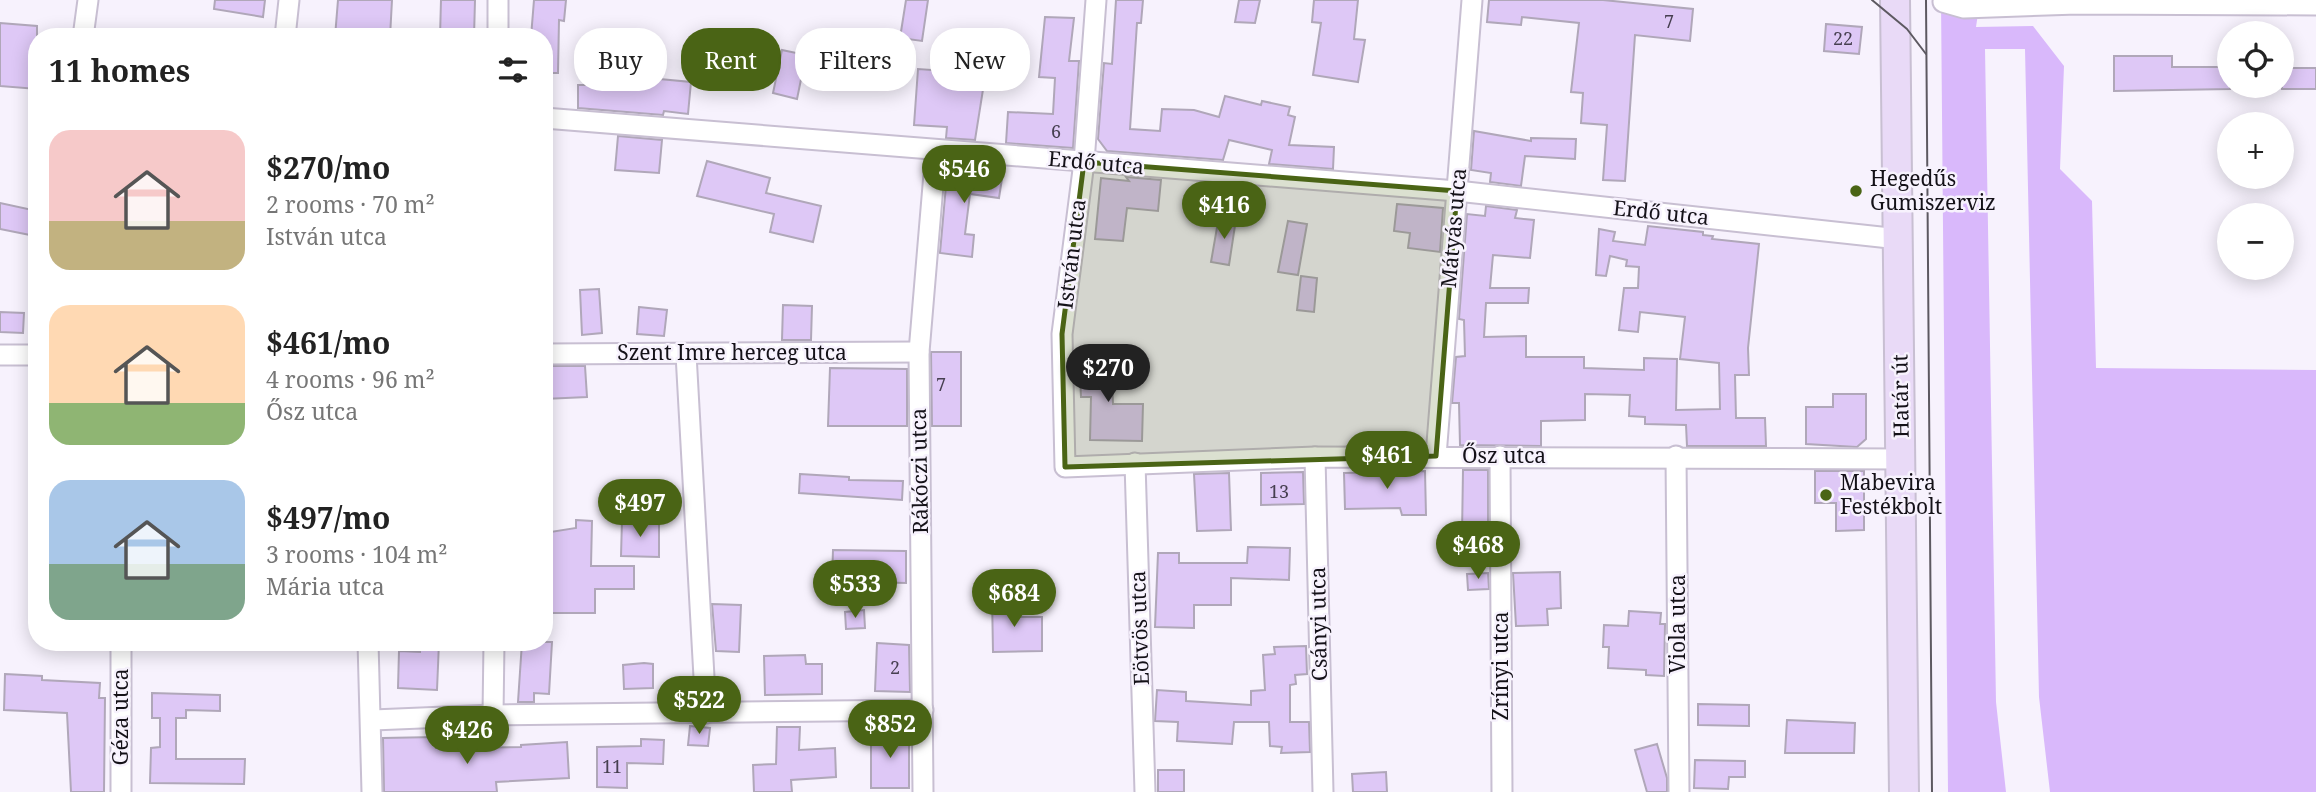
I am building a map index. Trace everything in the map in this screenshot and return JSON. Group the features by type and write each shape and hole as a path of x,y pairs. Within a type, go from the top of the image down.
{"main road":[{"name":"Határ út","path":"1895,0 1904,792"}],"street":[{"path":"84,28 88,0"},
{"path":"286,28 289,0"},
{"path":"498,0 498,28"},
{"name":"István utca","path":"1065,467 1062,334 1084,162 1096,0"},
{"name":"Mátyás utca","path":"1436,456 1472,0"},
{"path":"1939,1 1964,8 2056,2 2316,5"},
{"name":"Erdő utca","path":"553,119 1457,191 1899,239"},
{"name":"Rákóczi utca","path":"923,792 919,352 936,150"},
{"name":"Szent Imre herceg utca","path":"553,354 919,352"},
{"path":"686,354 706,713"},
{"path":"0,355 28,355"},
{"name":"Zrínyi utca","path":"1500,456 1502,792"},
{"name":"Ősz utca","path":"1065,467 1315,457 1676,456 1901,459"},
{"name":"Viola utca","path":"1676,456 1679,792"},
{"name":"Csányi utca","path":"1315,457 1323,792"},
{"name":"Eötvös utca","path":"1135,463 1145,792"},
{"name":"Géza utca","path":"121,651 121,792"},
{"path":"369,651 373,720 372,792"},
{"path":"493,715 494,651"},
{"path":"373,720 493,715 923,710"}],"highlighted area":[{"path":"1084,162 1457,191 1436,456 1065,467 1062,334"}],"shaded area":[{"path":"1941,0 1980,0 1976,27 2033,26 2064,66 2060,169 2092,201 2096,368 2316,370 2316,792 2050,792 2039,697 2025,49 1985,49 1996,702 2006,792 1948,792"}],"building":[{"path":"215,0 265,0 263,17 214,9"},
{"path":"338,0 392,0 390,28 336,28"},
{"path":"441,0 475,0 474,28 440,28"},
{"path":"534,0 566,0 564,21 559,20 558,73 553,73 553,28 532,28"},
{"path":"906,0 928,0 922,41 916,40 916,28 902,28"},
{"path":"1116,0 1143,0 1141,23 1137,23 1130,129 1160,131 1162,109 1194,110 1219,117 1225,96 1261,105 1262,101 1290,107 1288,115 1295,117 1289,145 1334,147 1333,169 1269,164 1272,150 1229,140 1223,160 1107,151 1098,139 1104,63 1112,64"},
{"path":"1239,0 1260,0 1255,23 1235,22"},
{"path":"1314,0 1358,0 1354,39 1365,40 1358,82 1313,75 1321,23 1312,22"},
{"path":"1489,0 1603,0 1693,9 1690,41 1635,35 1625,181 1603,180 1607,125 1581,123 1583,93 1571,92 1579,23 1522,17 1521,25 1487,22"},
{"path":"1045,17 1074,18 1069,61 1079,61 1073,148 1006,143 1008,112 1053,114 1055,78 1039,77"},
{"path":"0,23 37,26 28,28 28,88 0,86"},
{"path":"1826,24 1862,27 1859,54 1824,51"},
{"path":"782,50 795,53 797,99 773,93 781,91"},
{"path":"2114,56 2172,56 2172,67 2217,67 2217,89 2114,91"},
{"path":"2294,68 2316,68 2316,89 2294,89"},
{"path":"918,69 930,70 930,91 983,91 975,140 946,138 947,127 914,125"},
{"path":"667,80 681,81 681,91 690,91 688,114 664,111 663,115 578,108 578,91 667,91"},
{"path":"1474,131 1531,141 1531,138 1576,139 1575,159 1525,156 1521,186 1490,182 1491,173 1471,170"},
{"path":"618,136 662,140 659,173 615,170"},
{"path":"707,161 770,178 766,193 821,206 813,242 770,232 774,214 697,196"},
{"path":"948,163 1003,172 999,198 970,194 965,234 974,235 972,257 940,253"},
{"path":"1126,177 1161,180 1158,211 1127,208 1123,241 1095,239 1101,178 1129,181"},
{"path":"0,203 28,209 28,235 0,229"},
{"path":"1397,204 1443,208 1440,252 1408,248 1410,233 1394,231"},
{"path":"1486,206 1517,210 1515,218 1534,220 1530,258 1493,255 1490,288 1529,288 1528,303 1486,303 1484,337 1526,336 1526,357 1584,357 1584,368 1644,370 1644,358 1677,359 1676,410 1720,409 1719,363 1680,359 1685,317 1640,312 1638,332 1619,330 1624,288 1638,288 1639,267 1626,266 1627,260 1610,256 1606,276 1596,275 1599,229 1615,232 1613,241 1645,245 1648,226 1703,232 1703,235 1713,236 1712,239 1759,244 1748,348 1749,375 1735,375 1736,418 1765,418 1766,446 1687,446 1686,425 1645,424 1645,417 1629,416 1630,395 1585,394 1585,420 1541,421 1541,446 1460,445 1459,403 1452,403 1456,357 1465,356 1464,320 1459,319 1467,214 1485,216"},
{"path":"1219,216 1236,219 1229,265 1211,262"},
{"path":"1288,221 1307,224 1298,275 1278,272"},
{"path":"1301,276 1317,278 1314,312 1297,310"},
{"path":"599,289 602,333 582,335 580,290"},
{"path":"783,305 812,306 811,340 782,340"},
{"path":"639,307 667,310 664,336 637,334"},
{"path":"0,312 24,313 23,333 0,332"},
{"path":"931,352 961,352 961,426 932,426"},
{"path":"1111,356 1113,404 1143,404 1142,441 1090,440 1091,397 1081,397 1079,357"},
{"path":"553,366 585,366 587,397 553,399"},
{"path":"830,368 907,369 907,426 828,426"},
{"path":"1833,394 1866,394 1866,439 1857,447 1806,444 1806,407 1833,407"},
{"path":"1463,470 1488,470 1488,534 1462,534"},
{"path":"1425,471 1426,515 1402,515 1400,508 1345,509 1344,473"},
{"path":"1815,471 1864,471 1864,530 1836,531 1836,503 1815,503"},
{"path":"1303,472 1304,504 1261,505 1261,473"},
{"path":"1229,473 1231,530 1197,531 1194,474"},
{"path":"800,474 849,477 849,480 903,481 902,500 799,493"},
{"path":"576,520 592,521 591,566 634,566 634,589 595,589 595,613 553,613 553,532 576,528"},
{"path":"622,520 659,521 659,557 621,556"},
{"path":"1248,547 1290,548 1289,580 1231,578 1231,605 1194,605 1194,628 1155,627 1158,553 1179,553 1179,563 1247,563"},
{"path":"833,550 906,551 906,583 832,581"},
{"path":"1560,572 1561,608 1547,609 1548,625 1516,626 1513,573"},
{"path":"1488,573 1489,589 1468,590 1467,574"},
{"path":"992,596 1011,596 1012,617 1042,617 1042,651 993,652"},
{"path":"712,604 741,605 739,652 716,651"},
{"path":"864,610 865,628 846,629 845,612"},
{"path":"1629,611 1661,613 1660,624 1665,624 1664,676 1646,675 1646,670 1608,668 1609,647 1603,647 1604,625 1628,626"},
{"path":"877,643 909,645 910,692 875,691"},
{"path":"1306,646 1307,674 1295,675 1296,684 1290,685 1290,722 1309,722 1310,752 1281,753 1282,747 1270,746 1269,722 1234,722 1232,744 1177,741 1178,722 1155,721 1157,690 1186,692 1186,701 1251,705 1251,691 1265,690 1263,655 1275,654 1274,647"},
{"path":"399,651 439,651 437,690 398,688"},
{"path":"521,651 551,651 549,694 534,693 534,702 518,702"},
{"path":"805,655 806,664 822,664 822,694 765,695 764,656"},
{"path":"653,664 653,688 624,689 623,665"},
{"path":"5,674 42,676 42,680 100,683 99,698 105,698 104,792 71,792 67,713 4,710"},
{"path":"152,693 220,695 220,711 186,710 186,718 176,718 176,759 245,759 244,784 150,783 151,748 160,747 160,718 152,718"},
{"path":"1698,704 1749,705 1749,726 1698,725"},
{"path":"1787,720 1855,723 1854,753 1785,753"},
{"path":"690,726 710,728 708,746 688,745"},
{"path":"777,727 800,727 799,750 835,748 836,777 791,780 792,792 754,792 753,765 776,764"},
{"path":"871,731 909,732 909,788 871,788"},
{"path":"436,737 436,748 521,747 567,742 569,778 496,782 497,792 384,792 383,738"},
{"path":"641,739 664,740 663,764 627,763 627,788 597,787 597,747 641,746"},
{"path":"1657,744 1667,778 1667,792 1647,792 1635,750"},
{"path":"1695,760 1745,761 1745,777 1729,777 1728,789 1694,788"},
{"path":"1158,770 1184,770 1184,792 1158,792"},
{"path":"1386,772 1387,792 1353,792 1352,774"}],"tram line":[{"path":"1872,0 1907,29 1926,54"},
{"path":"1926,0 1932,792"}],"place":[{"name":"Hegedűs Gumiszerviz","path":"1856,191"},
{"name":"Mabevira Festékbolt","path":"1826,495"}]}
